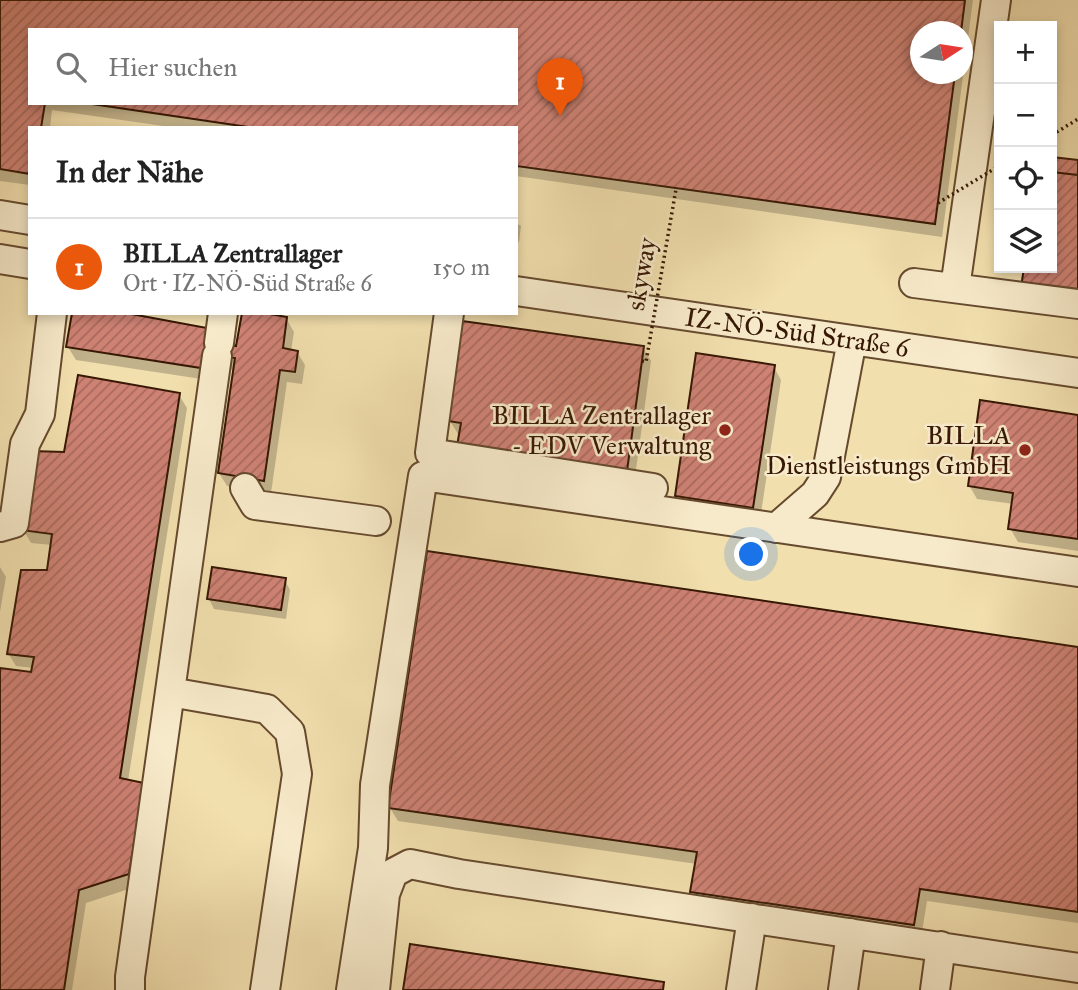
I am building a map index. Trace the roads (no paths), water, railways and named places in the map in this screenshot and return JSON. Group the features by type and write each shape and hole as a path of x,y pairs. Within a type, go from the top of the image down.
{"street":[{"path":"955,288 996,0"},
{"path":"0,215 28,220"},
{"path":"0,259 28,264"},
{"path":"914,283 1078,304"},
{"name":"IZ-NÖ-Süd Straße 6","path":"518,291 1078,373"},
{"path":"0,527 14,523 26,444 40,414 52,315"},
{"path":"130,990 223,315"},
{"path":"449,315 430,453 653,488"},
{"path":"776,528 815,494 826,477 852,340"},
{"path":"351,990 373,848 374,785 423,476 1078,572"},
{"path":"245,488 255,505 376,521"},
{"path":"170,692 267,709 290,732 297,774 265,990"},
{"path":"375,990 385,894 393,873 410,864 458,874 1078,968"},
{"path":"741,990 752,918"},
{"path":"843,990 851,933"},
{"path":"935,990 941,946"}],"place":[{"name":"BILLA Zentrallager","path":"560,116"},
{"name":"BILLA Zentrallager - EDV Verwaltung","path":"725,430"},
{"name":"BILLA Dienstleistungs GmbH","path":"1025,450"}]}
